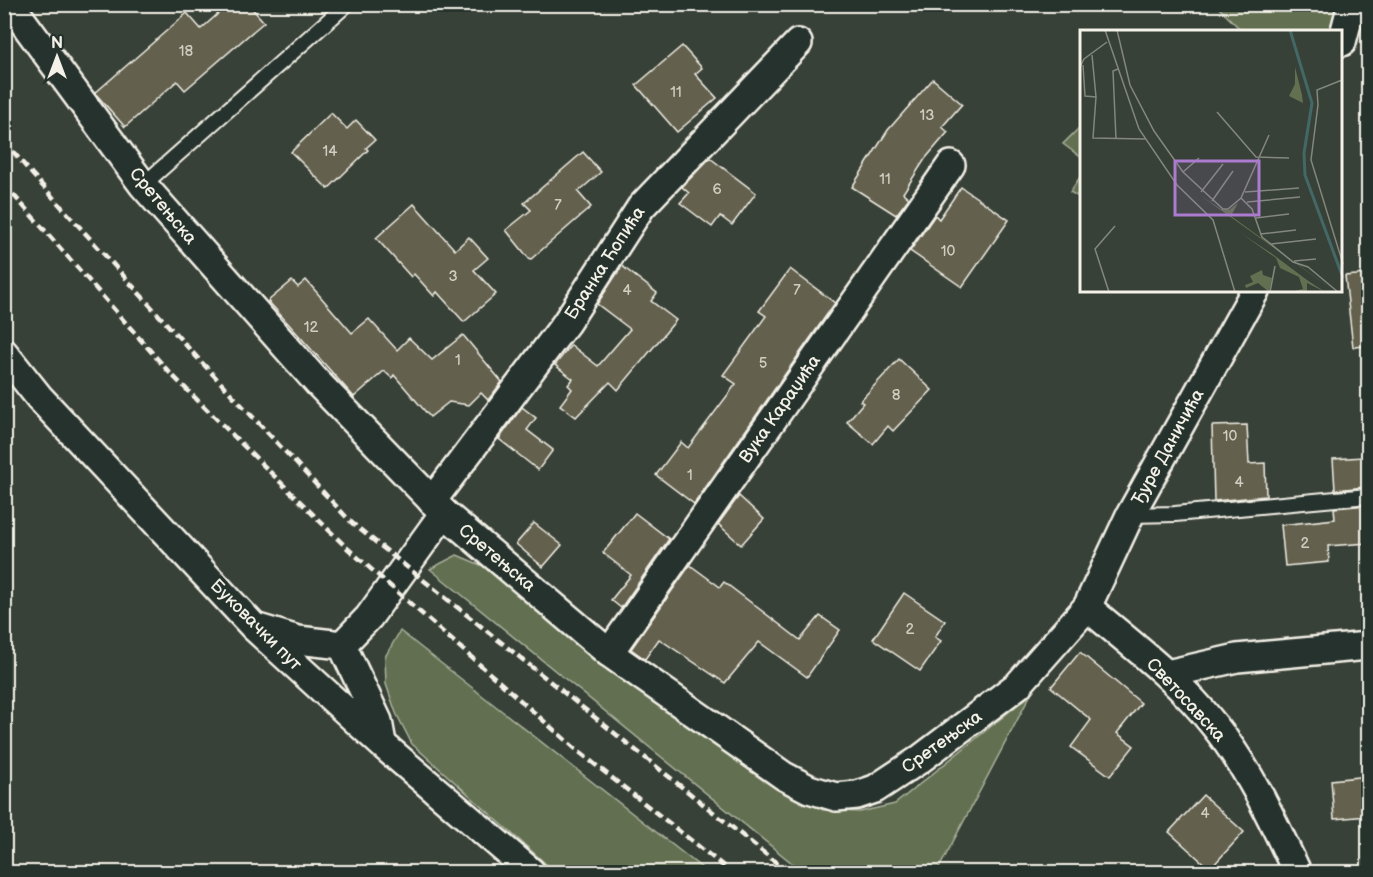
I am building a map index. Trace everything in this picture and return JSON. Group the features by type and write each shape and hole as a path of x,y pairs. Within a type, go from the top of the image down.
{"street":[{"name":"Сретењска","path":"10,4 143,185 317,382 438,507 609,653 784,776 809,789 836,797 857,795 875,789 919,760 1018,685 1087,607"},
{"path":"1343,35 1352,4"},
{"name":"Бранка Ћопића","path":"342,645 369,617 438,507 566,323 641,207 798,43"},
{"name":"Вука Караџића","path":"609,653 951,165"},
{"name":"Ђуре Даничића","path":"1087,607 1130,515 1255,292"},
{"name":"Буковачки пут","path":"4,353 39,396 254,627 383,745 531,873"},
{"name":"Светосавска","path":"1087,607 1167,674 1214,725 1256,786 1297,873"},
{"path":"254,627 298,639 342,645 378,721 383,745"},
{"path":"1167,674 1237,658 1368,646"}],"lane":[{"path":"143,185 347,4"},
{"path":"1130,515 1175,514 1368,496"}],"green space":[{"path":"1216,5 1336,5 1330,30 1241,30"},
{"path":"1080,127 1080,157 1063,144"},
{"path":"1080,177 1080,198 1070,192"},
{"path":"457,555 483,566 765,779 823,810 860,812 895,804 1031,694 937,872 803,872 430,569"},
{"path":"400,631 707,872 555,872 412,744 396,713 386,684 385,657"}],"building":[{"path":"229,4 248,4 264,22 185,90 177,81 125,127 95,93 187,13 201,29"},
{"path":"682,46 702,68 695,74 717,98 677,132 636,85"},
{"path":"933,79 962,104 942,127 948,132 925,159 903,193 909,198 896,215 852,187 888,130"},
{"path":"331,113 347,129 356,120 375,140 366,148 368,150 328,189 291,152"},
{"path":"583,152 601,172 578,192 591,207 530,260 506,230 531,210 524,203"},
{"path":"710,158 756,193 732,225 720,216 712,227 680,203 689,193 682,187"},
{"path":"961,187 1009,220 962,287 910,251 935,215 939,219"},
{"path":"414,204 455,250 469,237 488,258 474,270 496,294 464,322 437,292 434,296 414,274 411,277 376,238"},
{"path":"622,266 657,293 651,301 676,320 618,390 610,382 576,417 560,405 572,389 568,385 573,379 555,365 571,345 598,366 630,329 597,304"},
{"path":"790,269 835,303 694,504 656,475 681,442 688,448 736,384 723,375 766,316 759,311"},
{"path":"1368,274 1368,346 1353,347 1345,276"},
{"path":"306,280 352,333 369,319 397,350 409,338 432,360 463,335 502,382 488,400 481,393 469,405 449,402 430,417 394,375 392,378 384,371 354,397 268,301 292,281 298,287"},
{"path":"899,359 932,390 893,431 888,426 873,444 847,422 863,403 860,401"},
{"path":"522,407 536,418 527,430 553,450 538,470 499,439"},
{"path":"1247,425 1249,464 1265,463 1266,496 1214,501 1212,426"},
{"path":"1363,457 1365,487 1335,490 1333,459"},
{"path":"739,496 764,519 741,545 718,524"},
{"path":"1368,505 1368,543 1328,546 1329,562 1285,566 1281,525 1335,519 1334,508"},
{"path":"635,513 669,539 621,608 611,600 631,575 603,553"},
{"path":"534,523 562,545 543,567 516,544"},
{"path":"690,565 720,587 724,582 800,640 820,616 840,630 807,677 759,642 725,683 659,639 645,659 631,649"},
{"path":"904,593 945,621 935,637 941,641 920,671 873,639"},
{"path":"1080,652 1141,703 1117,733 1134,746 1110,776 1071,747 1091,720 1051,687"},
{"path":"1368,776 1368,816 1334,819 1331,780"},
{"path":"1203,795 1244,832 1210,869 1169,832"}],"railway":[{"path":"4,141 192,352 352,523 788,872"},
{"path":"4,184 169,372 346,547 578,751 731,872"}]}
